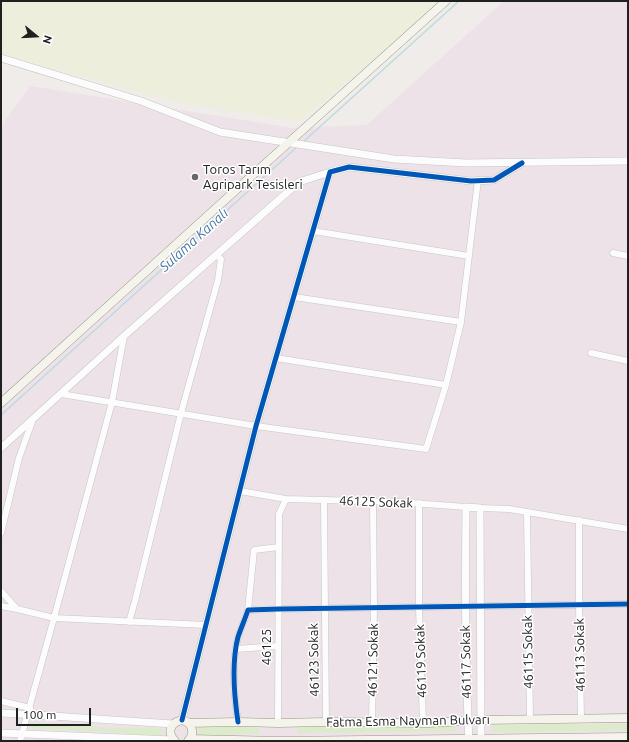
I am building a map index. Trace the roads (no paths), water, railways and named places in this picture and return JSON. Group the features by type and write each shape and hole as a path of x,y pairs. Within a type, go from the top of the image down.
{"main road":[{"path":"1,403 287,142 446,1"},
{"name":"Fatma Esma Nayman Bulvarı","path":"185,722 423,723 482,720 628,718"},
{"path":"174,741 170,734 173,724 179,721 191,725 193,732 189,740"},
{"name":"Fatma Esma Nayman Bulvarı","path":"189,740 481,740 578,739 628,736"}],"street":[{"path":"1,58 141,101 220,132 394,159 466,163 628,161"},
{"path":"1,448 124,336 299,182 349,166 463,180 494,180 522,163"},
{"path":"185,722 206,625 256,426 330,172"},
{"path":"61,394 256,426 426,449 446,385 461,322 478,180"},
{"path":"313,231 469,256"},
{"path":"613,253 628,256"},
{"path":"129,622 181,413 218,280 221,259 216,255"},
{"path":"294,297 461,322"},
{"path":"21,737 112,402 124,336"},
{"path":"591,353 628,361"},
{"path":"276,358 446,385"},
{"path":"1,533 19,458 33,419"},
{"name":"46125 Sokak","path":"240,491 286,499 373,501 466,507"},
{"name":"46125","path":"278,723 279,514 286,499"},
{"name":"46123 Sokak","path":"324,500 326,722"},
{"name":"46121 Sokak","path":"372,723 374,608 373,501"},
{"name":"46119 Sokak","path":"418,503 419,608 423,723"},
{"path":"466,507 509,509 628,529"},
{"name":"46117 Sokak","path":"466,507 464,607 467,721 469,740"},
{"name":"46117 Sokak","path":"480,508 481,740"},
{"name":"46115 Sokak","path":"527,513 530,719"},
{"name":"46113 Sokak","path":"579,520 581,718"},
{"path":"238,722 234,676 236,649 238,637 248,610 254,550 279,547"},
{"path":"1,591 17,609"},
{"path":"248,610 579,606 628,604"},
{"path":"1,606 54,618 206,625"},
{"path":"236,649 278,646"},
{"path":"1,701 29,711"},
{"path":"1,714 29,711 173,724"},
{"path":"1,734 21,737 174,741"}],"waterway":[{"name":"Sulama Kanalı","path":"303,142 459,1"},
{"name":"Sulama Kanalı","path":"1,415 297,147"}],"place":[{"name":"Toros Tarım Agripark Tesisleri","path":"195,177"}]}
